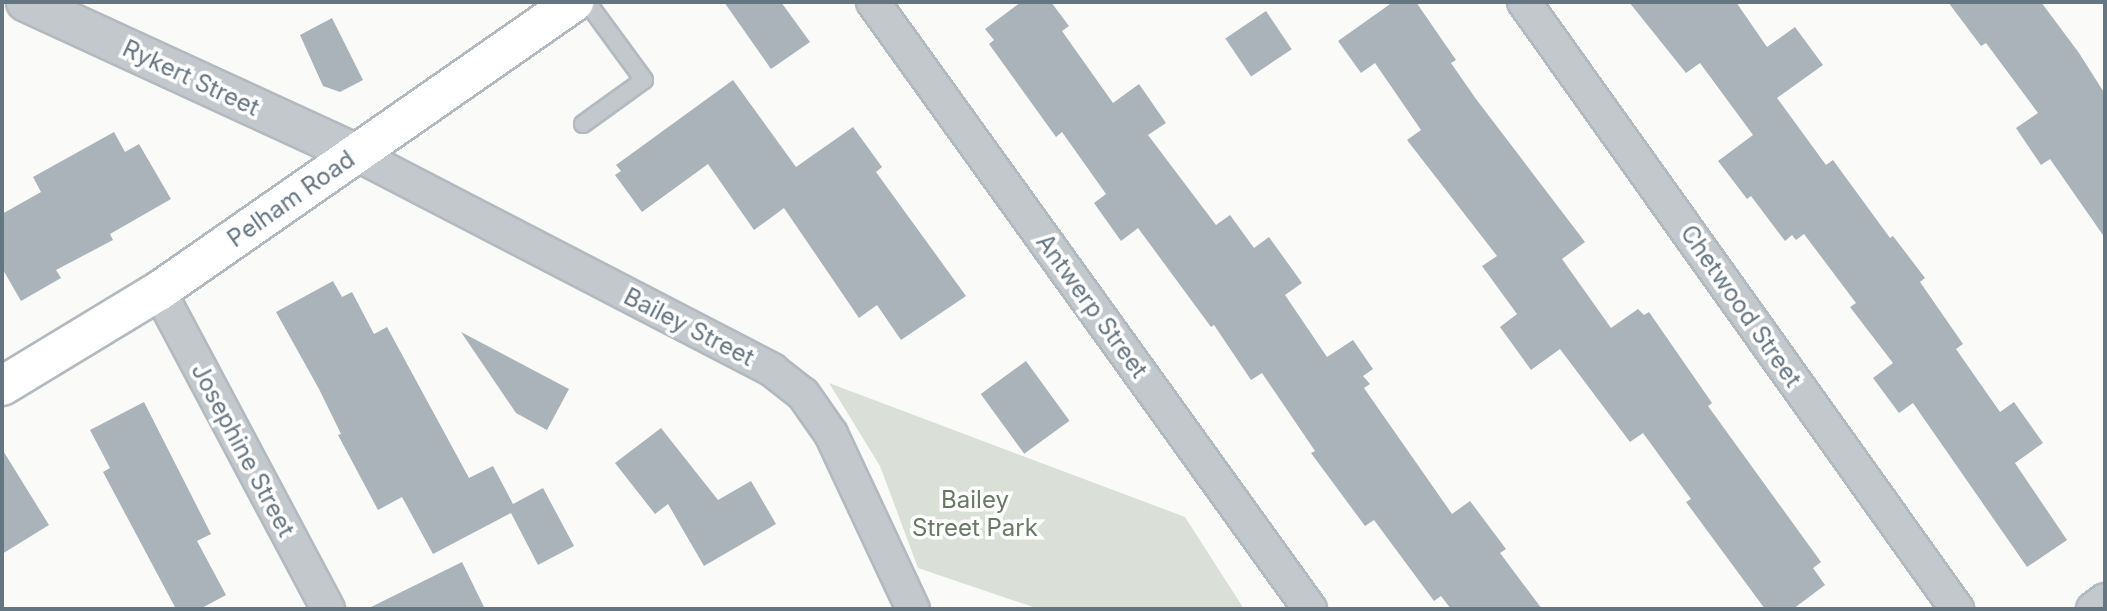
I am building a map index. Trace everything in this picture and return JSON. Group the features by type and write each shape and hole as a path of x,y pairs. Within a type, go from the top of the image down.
{"main road":[{"name":"Pelham Road","path":"2,386 159,290 574,2"}],"street":[{"name":"Rykert Street","path":"26,2 356,154"},
{"name":"Antwerp Street","path":"873,2 1310,609"},
{"name":"Chetwood Street","path":"1524,2 1957,609"},
{"name":"Bailey Street","path":"356,154 772,370 803,394 831,434 913,609"},
{"name":"Josephine Street","path":"159,290 328,609"},
{"path":"2093,609 2105,600"}],"lane":[{"path":"583,124 644,80 587,2"}],"green space":[{"name":"Bailey Street Park","path":"829,383 1185,517 1244,609 1039,609 918,568 880,466"}],"building":[{"path":"724,2 781,2 810,42 771,69"},
{"path":"1021,2 1051,2 1069,26 1062,31 1113,103 1139,84 1166,123 1148,135 1216,225 1230,215 1254,248 1269,237 1302,283 1285,295 1327,357 1353,340 1373,369 1363,376 1370,384 1364,388 1452,514 1470,501 1506,549 1500,553 1542,609 1451,609 1441,596 1434,601 1374,520 1365,526 1311,453 1315,451 1262,373 1251,380 1214,325 1211,327 1138,228 1121,241 1094,203 1106,194 1062,132 1056,137 989,44 994,40 985,29"},
{"path":"1393,2 1416,2 1456,60 1451,63 1476,99 1585,242 1562,259 1611,328 1638,309 1644,315 1649,312 1712,403 1708,406 1821,562 1813,568 1825,585 1793,609 1765,609 1686,502 1691,499 1643,433 1630,442 1560,349 1531,370 1500,327 1517,314 1482,266 1497,256 1407,140 1421,130 1375,63 1361,73 1338,41"},
{"path":"1629,2 1736,2 1767,47 1795,27 1823,65 1777,98 1826,165 1833,160 1890,238 1893,236 1925,278 1920,282 1963,344 1956,349 2000,412 2014,402 2043,443 2015,463 2067,540 2027,567 1913,403 1899,413 1873,378 1893,363 1850,307 1856,303 1804,234 1796,240 1792,235 1785,241 1751,196 1747,199 1718,161 1753,135 1700,63 1686,73"},
{"path":"1948,2 2041,2 2079,53 2105,94 2105,238 2050,159 2041,165 2016,128 2038,113 1986,43 1981,46"},
{"path":"1266,11 1292,49 1251,77 1225,38"},
{"path":"332,18 363,80 340,92 323,86 300,35"},
{"path":"733,80 796,167 853,127 882,167 876,172 966,296 901,340 877,305 859,318 784,208 754,230 708,164 642,212 615,175 621,171 616,165"},
{"path":"114,132 125,152 139,144 171,199 110,234 113,240 56,270 61,278 21,301 2,268 2,214 41,192 33,177"},
{"path":"333,281 342,297 352,292 374,334 387,327 469,478 493,466 513,504 543,488 574,546 538,565 511,513 433,554 402,497 378,510 338,435 341,434 319,389 276,312"},
{"path":"461,332 569,389 547,430 516,413"},
{"path":"1026,361 1069,421 1024,454 981,394"},
{"path":"144,402 211,534 197,541 226,595 200,609 176,609 103,472 110,468 90,430"},
{"path":"661,428 718,500 751,481 776,524 704,566 668,504 655,514 615,463"},
{"path":"2,449 49,525 2,554"},
{"path":"462,562 485,609 367,609"}]}
